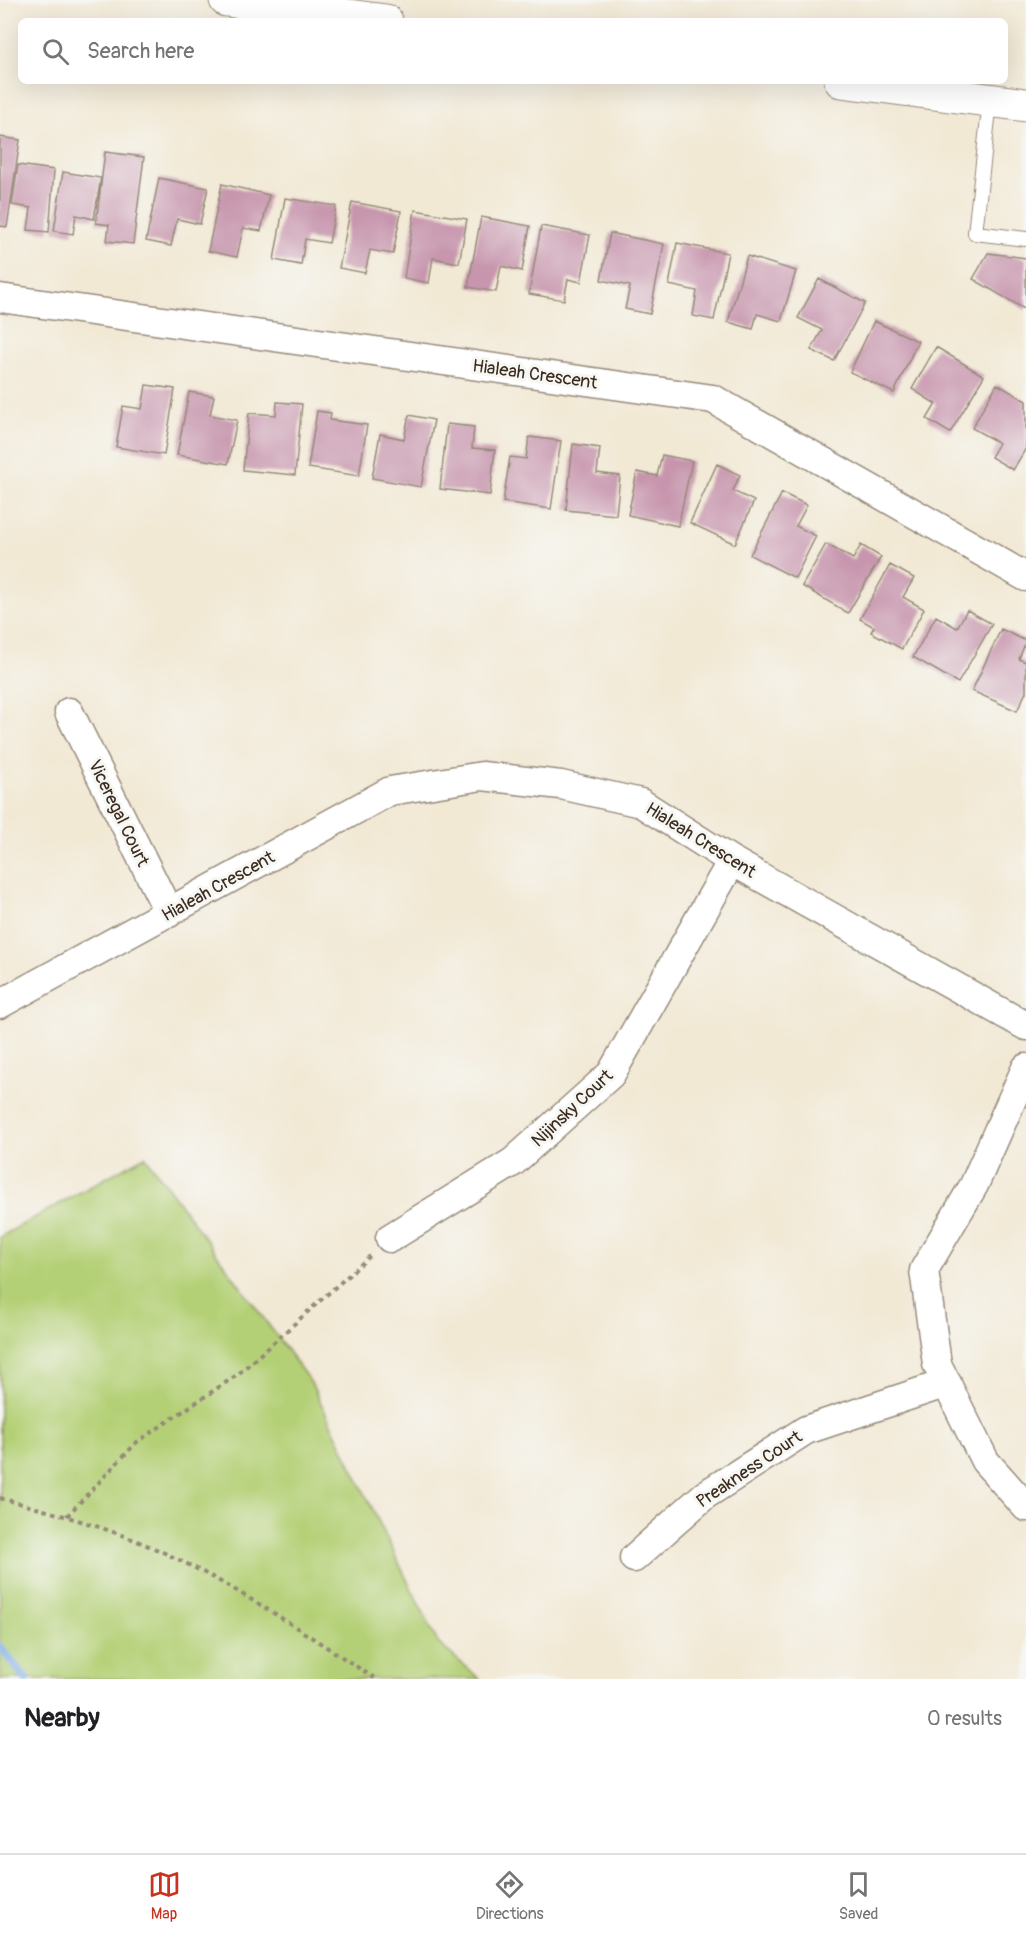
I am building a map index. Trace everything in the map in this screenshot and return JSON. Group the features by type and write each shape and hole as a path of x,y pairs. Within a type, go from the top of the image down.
{"main road":[{"path":"226,0 363,18"},
{"path":"865,84 1026,105"}],"street":[{"path":"386,18 388,0"},
{"name":"Hialeah Crescent","path":"0,298 713,399 1026,577"},
{"name":"Viceregal Court","path":"69,712 169,913"},
{"name":"Hialeah Crescent","path":"0,1004 390,791 482,776 561,784 641,803 732,861 1026,1026"},
{"name":"Nijinsky Court","path":"390,1238 513,1162 611,1074 732,861"},
{"path":"1026,1068 974,1185 924,1270 937,1364 985,1461 1026,1507"},
{"name":"Preakness Court","path":"634,1558 705,1495 807,1430 947,1383"}],"lane":[{"path":"990,100 975,233 1026,239"}],"path":[{"path":"67,1516 137,1442 237,1375 390,1238"},
{"path":"0,1498 67,1516 173,1557 277,1616 376,1679"}],"green space":[{"path":"145,1156 311,1383 438,1643 480,1679 0,1679 0,1237"}],"building":[{"path":"0,137 20,140 7,227 0,226"},
{"path":"105,152 144,157 133,244 107,241 109,225 96,223"},
{"path":"18,165 54,170 49,232 28,230 31,208 12,205"},
{"path":"63,172 101,178 94,219 76,215 73,234 54,231"},
{"path":"159,178 208,188 200,224 177,219 171,246 146,241"},
{"path":"222,184 269,195 261,231 243,228 237,257 208,251"},
{"path":"285,198 336,206 329,243 305,239 301,265 274,260"},
{"path":"352,202 401,211 393,254 370,250 365,273 339,268"},
{"path":"415,210 467,219 459,263 433,258 429,283 404,278"},
{"path":"481,217 530,226 522,271 501,266 496,292 468,287"},
{"path":"541,226 590,235 581,282 568,279 564,300 529,294"},
{"path":"610,233 664,244 650,314 625,309 630,286 601,280"},
{"path":"677,243 728,253 714,320 693,316 697,291 669,285"},
{"path":"988,253 1026,258 1026,310 973,279"},
{"path":"747,256 796,271 781,321 757,314 753,329 728,322"},
{"path":"819,279 865,303 834,361 811,350 822,330 798,318"},
{"path":"874,321 918,341 894,393 850,372"},
{"path":"936,347 984,376 950,433 927,419 936,404 912,389"},
{"path":"997,384 1026,401 1026,448 1013,470 991,457 999,443 972,428"},
{"path":"146,385 175,389 164,455 116,447 123,406 142,409"},
{"path":"189,392 214,396 210,415 237,420 228,464 177,455"},
{"path":"277,402 302,404 295,475 243,470 249,413 276,415"},
{"path":"317,411 331,413 330,420 367,425 359,476 308,468"},
{"path":"409,415 434,420 421,487 372,478 380,434 404,439"},
{"path":"447,424 474,427 472,448 495,450 490,495 440,489"},
{"path":"529,437 561,441 551,509 503,502 510,457 526,459"},
{"path":"573,444 600,448 597,473 620,476 616,515 566,510"},
{"path":"662,455 692,461 678,526 628,515 637,472 657,476"},
{"path":"717,464 740,475 733,491 754,501 735,544 690,523"},
{"path":"782,493 807,505 796,526 816,536 795,578 750,555"},
{"path":"826,544 853,559 861,545 881,557 848,613 802,586"},
{"path":"890,565 914,578 903,597 924,609 902,649 871,632 874,627 860,619"},
{"path":"967,610 992,624 958,683 913,657 936,616 957,628"},
{"path":"1001,629 1026,641 1019,659 1026,662 1026,692 1017,711 972,691"}],"waterway":[{"path":"0,1647 26,1679"}]}
